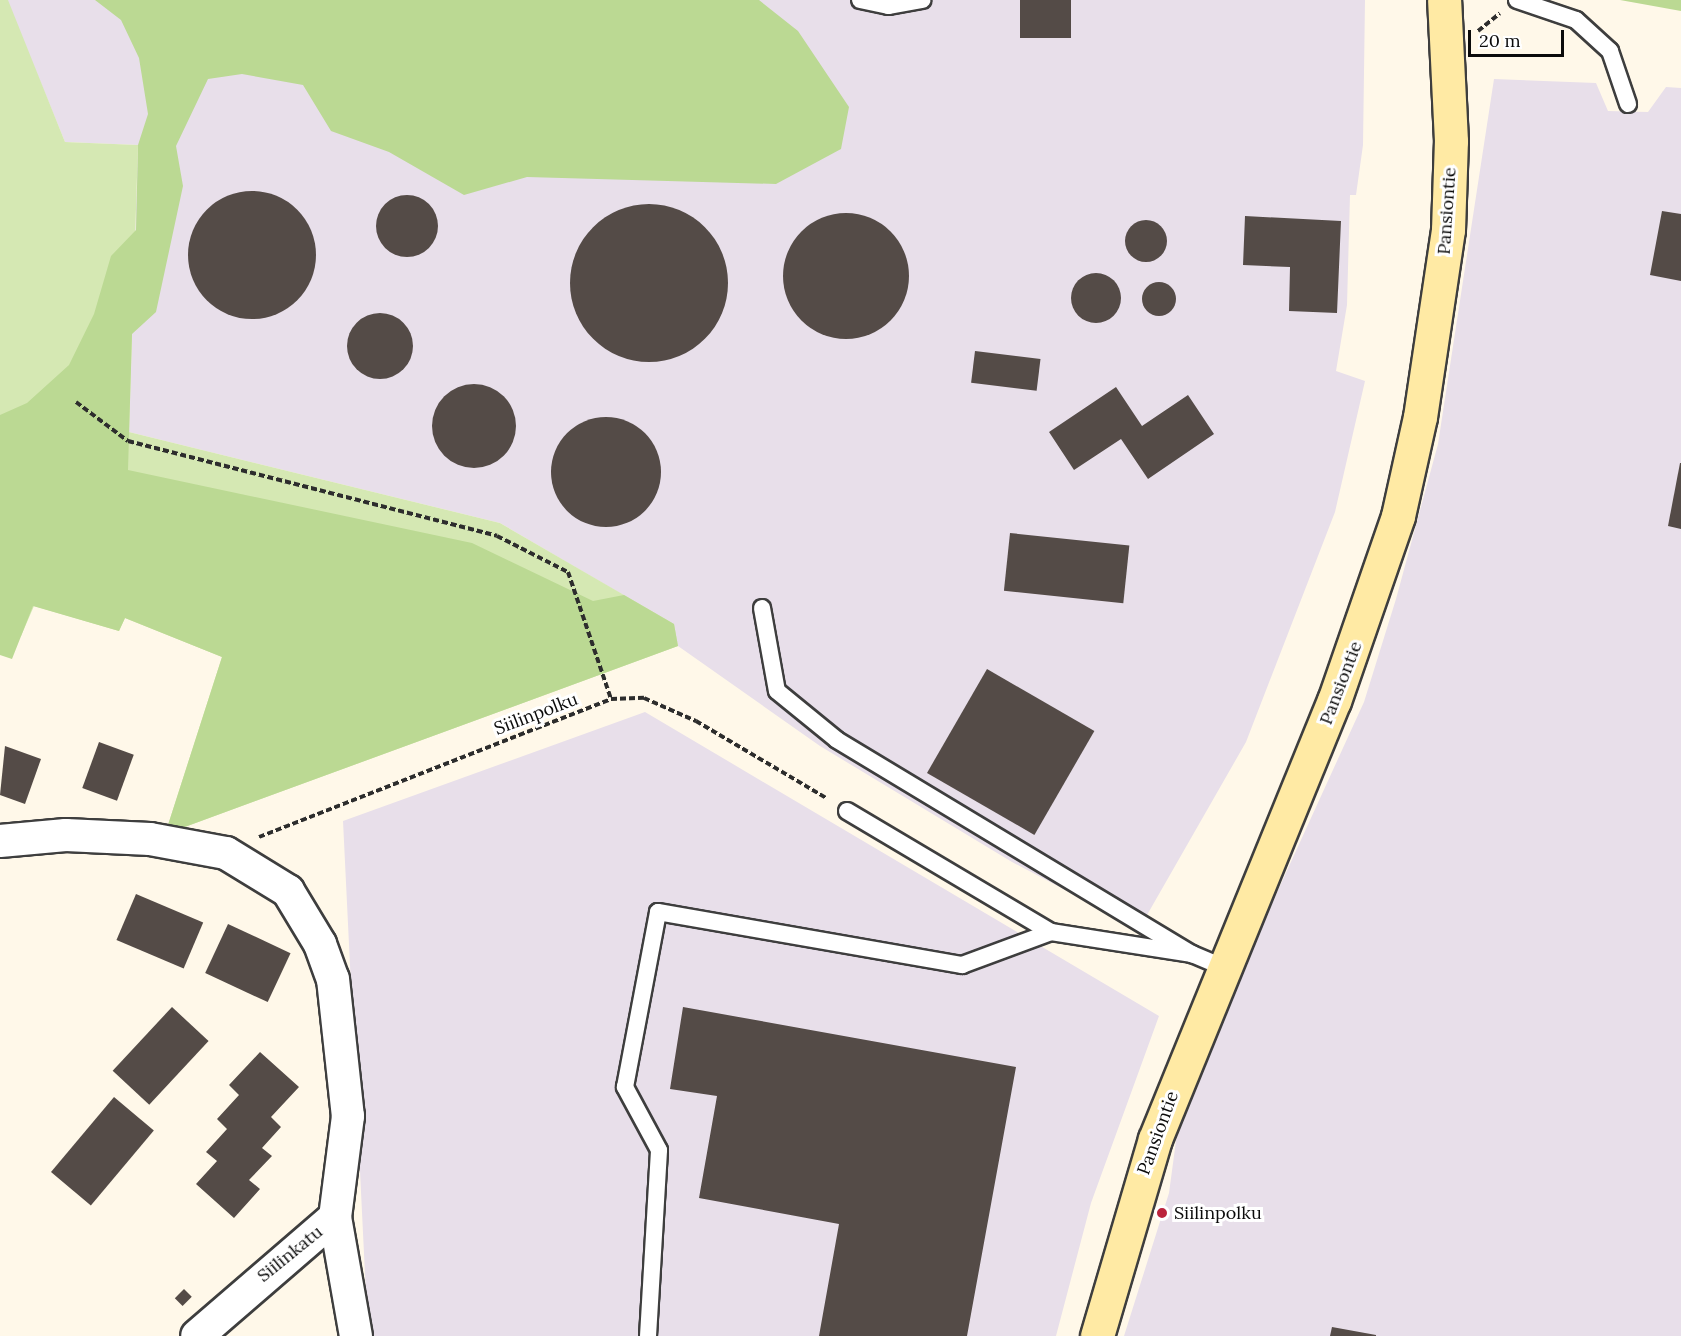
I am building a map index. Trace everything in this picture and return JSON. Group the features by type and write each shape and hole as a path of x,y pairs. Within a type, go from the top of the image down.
{"street":[{"name":"Pansiontie","path":"1097,1336 1155,1139 1366,619 1398,516 1439,307 1448,230 1451,141 1444,0"},
{"path":"0,841 66,835 139,838 226,853"},
{"name":"Siilinkatu","path":"197,1336 335,1217 348,1116 333,979 320,944 288,891 226,853"},
{"path":"335,1217 356,1336"}],"lane":[{"path":"860,0 888,6 922,0"},
{"path":"1517,0 1576,20 1610,51 1628,104"},
{"path":"762,608 777,691 837,740 1192,954 1225,968"},
{"path":"847,810 1051,932 1192,954"},
{"path":"648,1336 659,1150 625,1087 658,912 962,965 1051,932"}],"path":[{"path":"76,402 128,441 497,536 568,572 611,699"},
{"name":"Siilinpolku","path":"226,853 273,830 611,699 644,698 696,721 847,810"}],"shaded area":[{"path":"7,0 1365,0 1363,145 1356,195 1350,195 1347,305 1336,371 1365,381 1335,512 1246,742 1139,929 1012,862 820,746 678,646 673,624 500,523 129,432 138,145 65,142"},
{"path":"1494,79 1596,83 1608,111 1648,112 1666,87 1681,88 1681,1336 1124,1336 1169,1193 1178,1126 1247,958 1364,702 1396,599 1438,444"},
{"path":"645,712 1159,1016 1091,1203 1056,1336 368,1336 343,821"}],"green space":[{"path":"0,0 8,0 65,142 138,145 129,432 500,523 674,624 678,646 182,828 168,825 222,657 125,618 119,631 34,606 21,636 0,639"},
{"path":"95,0 759,0 798,31 849,107 841,149 776,184 527,177 464,195 389,152 331,131 303,85 242,74 208,79 176,146 183,186 156,312 132,334 128,470 472,543 593,601 624,595 674,624 678,646 182,828 168,825 222,657 125,618 119,631 33,606 12,659 0,655 0,415 27,403 69,365 94,314 111,256 136,230 138,145 148,114 139,58 121,20"},
{"path":"1620,0 1681,0 1681,11"}],"building":[{"path":"1020,0 1071,0 1071,38 1020,38"},
{"path":"252,191 277,196 298,209 311,230 316,255 311,280 298,301 277,314 252,319 227,314 206,301 193,280 188,255 193,230 206,209 227,196"},
{"path":"401,195 413,195 429,204 436,214 438,226 436,238 429,248 413,257 401,257 390,252 381,243 376,232 376,220 381,209 390,200"},
{"path":"649,204 664,205 679,210 693,217 705,227 715,239 722,253 727,268 727,298 722,313 715,327 705,339 693,349 679,356 664,361 649,362 634,361 619,356 605,349 593,339 583,327 576,313 571,298 570,283 571,268 576,253 583,239 593,227 605,217 619,210 634,205"},
{"path":"1662,211 1681,214 1681,281 1650,275"},
{"path":"846,213 870,218 891,231 904,252 909,276 904,300 891,321 870,334 846,339 822,334 801,321 788,300 783,276 788,252 801,231 822,218"},
{"path":"1245,216 1341,221 1337,313 1289,311 1290,267 1243,265"},
{"path":"1146,220 1161,226 1167,241 1161,256 1146,262 1131,256 1125,241 1131,226"},
{"path":"1096,273 1114,280 1121,298 1114,316 1096,323 1078,316 1071,298 1078,280"},
{"path":"1159,282 1171,287 1176,299 1171,311 1159,316 1147,311 1142,299 1147,287"},
{"path":"380,313 393,316 403,323 410,333 413,346 410,359 403,369 393,376 380,379 367,376 357,369 350,359 347,346 350,333 357,323 367,316"},
{"path":"975,351 1041,359 1037,391 971,383"},
{"path":"474,384 490,387 504,396 513,410 516,426 513,442 504,456 490,465 474,468 458,465 444,456 435,442 432,426 435,410 444,396 458,387"},
{"path":"1116,387 1142,426 1188,395 1214,434 1148,479 1121,439 1074,470 1049,432"},
{"path":"606,417 627,421 645,433 657,451 661,472 657,493 645,511 627,523 606,527 585,523 567,511 555,493 551,472 555,451 567,433 585,421"},
{"path":"1681,463 1681,529 1668,526"},
{"path":"1010,533 1129,546 1123,603 1004,591"},
{"path":"987,669 1094,731 1034,835 927,773"},
{"path":"99,742 134,755 117,801 82,788"},
{"path":"5,746 41,759 25,804 0,795"},
{"path":"136,894 203,923 184,969 116,940"},
{"path":"228,924 291,953 268,1002 205,973"},
{"path":"172,1007 209,1041 149,1105 113,1071"},
{"path":"683,1007 1016,1067 967,1336 819,1336 839,1224 699,1198 717,1096 670,1089"},
{"path":"260,1052 299,1087 271,1117 281,1127 262,1148 272,1156 249,1180 260,1189 234,1218 196,1184 217,1161 206,1152 227,1129 217,1119 239,1095 229,1085"},
{"path":"114,1097 154,1130 91,1205 51,1172"},
{"path":"184,1289 192,1297 183,1306 175,1298"},
{"path":"1332,1327 1376,1335 1376,1336 1330,1336"}],"place":[{"name":"Siilinpolku","path":"1162,1213"}]}
